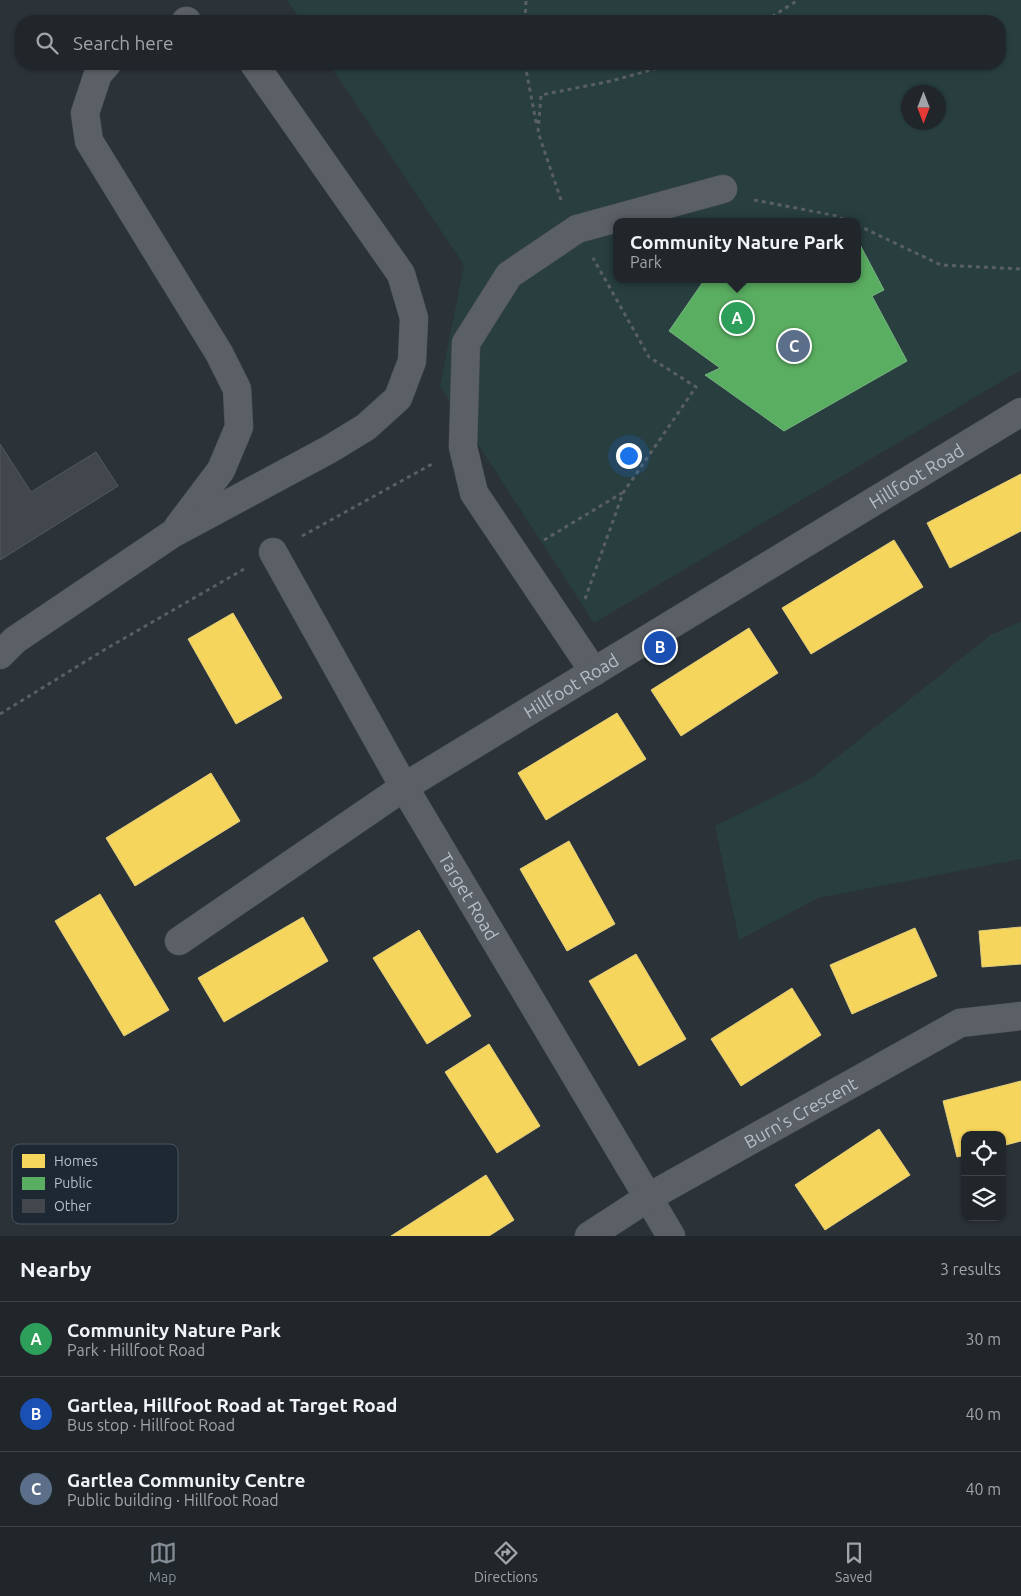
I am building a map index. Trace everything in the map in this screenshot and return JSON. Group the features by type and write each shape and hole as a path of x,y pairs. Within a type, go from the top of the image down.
{"street":[{"path":"102,70 98,74 85,113 89,141 219,353 237,389 239,427 221,470 172,534"},
{"path":"8,648 172,534 330,449 366,427 398,398 412,361 414,318 401,274 258,70"},
{"path":"620,218 723,189"},
{"path":"594,672 474,493 462,447 466,343 509,275 577,230 613,220"},
{"name":"Hillfoot Road","path":"180,941 404,787 1021,412"},
{"name":"Target Road","path":"273,552 404,787 671,1236"},
{"name":"Burn's Crescent","path":"589,1236 649,1197 960,1023 1021,1016"}],"path":[{"path":"525,15 526,0"},
{"path":"774,15 798,0"},
{"path":"526,70 538,132 562,202 577,230 649,357 696,387 623,493 571,638"},
{"path":"538,132 541,95 611,81 651,70"},
{"path":"723,189 736,197 842,218"},
{"path":"861,227 941,265 1021,269"},
{"path":"0,714 104,650 273,552 462,447"},
{"path":"516,556 623,493"}],"green space":[{"path":"287,0 1021,0 1021,370 594,623 440,386 464,265 333,70 1006,70 1006,15 297,15"},
{"path":"1021,622 1021,859 818,898 739,940 715,826 810,779 992,634"}],"building: Homes":[{"path":"1021,474 1021,531 950,568 927,523"},
{"path":"894,540 923,587 811,654 782,608"},
{"path":"233,613 282,698 236,724 188,639"},
{"path":"749,628 778,673 681,736 651,690"},
{"path":"617,713 646,759 546,820 518,773"},
{"path":"211,773 240,821 135,886 106,838"},
{"path":"569,841 615,924 567,951 520,869"},
{"path":"100,894 169,1010 124,1036 55,921"},
{"path":"303,917 328,961 224,1022 198,978"},
{"path":"1021,927 1021,964 982,967 979,931"},
{"path":"915,928 937,976 852,1014 830,965"},
{"path":"419,930 471,1016 427,1044 373,958"},
{"path":"636,954 686,1039 639,1066 589,981"},
{"path":"792,988 821,1035 741,1086 711,1039"},
{"path":"489,1044 540,1126 497,1153 445,1072"},
{"path":"1021,1081 1021,1141 1006,1145 1006,1131 961,1131 961,1156 957,1157 943,1101"},
{"path":"879,1129 910,1175 825,1230 795,1185"},
{"path":"486,1175 514,1220 489,1236 391,1236"}],"building: Public":[{"path":"861,247 884,290 872,296 907,361 784,431 705,375 720,368 669,331 702,283 861,283"}],"building: Other":[{"path":"0,444 31,492 96,452 118,486 0,560"}],"place":[{"name":"Community Nature Park","path":"737,318"},
{"name":"Gartlea Community Centre","path":"794,346"},
{"name":"Gartlea, Hillfoot Road at Target Road","path":"660,647"}]}
